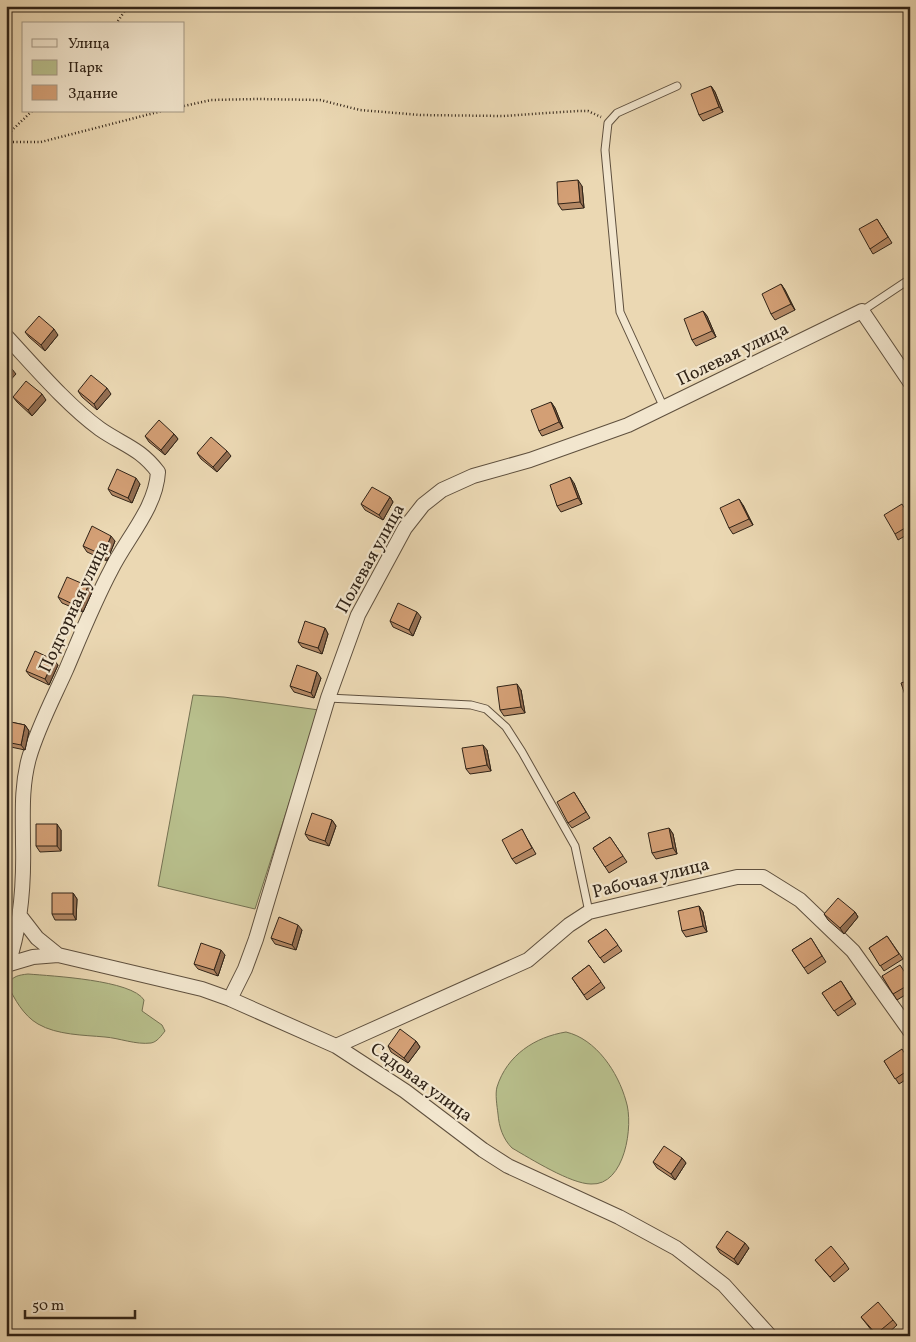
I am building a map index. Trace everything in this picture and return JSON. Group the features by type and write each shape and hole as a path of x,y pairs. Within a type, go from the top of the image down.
{"street":[{"name":"Полевая улица","path":"230,999 245,969 256,939 328,698 358,615 405,528 423,505 442,490 473,476 530,460 619,429 664,409 862,312"},
{"path":"862,312 910,382"},
{"name":"Подгорная улица","path":"6,336 58,391 100,429 134,448 149,460 158,472 157,489 111,569 40,726 30,758 24,781 22,807 23,852 20,916 16,942 7,964"},
{"name":"Рабочая улица","path":"336,1046 528,960 569,925 589,912 737,877 763,877 800,900 854,951 910,1031"},
{"path":"20,916 37,938 58,955"},
{"name":"Садовая улица","path":"7,964 33,957 58,955 202,989 230,999 336,1046 405,1091 483,1150 508,1166 618,1217 676,1248 724,1285 770,1336"}],"lane":[{"path":"664,409 620,312 605,150 608,123 617,113 628,106 677,86"},
{"path":"862,312 910,279"},
{"path":"328,698 471,705 486,709 506,727 575,846 589,912"}],"path":[{"path":"117,22 128,6"},
{"path":"185,106 231,99 320,100 360,110 420,115 503,116 588,111 597,114 608,123"},
{"path":"6,136 31,112"},
{"path":"6,142 41,142 158,112"}],"green space":[{"path":"193,695 224,697 319,710 255,909 158,886"},
{"path":"28,974 90,980 137,993 144,1000 142,1011 162,1025 165,1031 155,1041 145,1043 70,1034 45,1028 33,1021 24,1012 8,985 16,976"},
{"path":"566,1032 587,1042 604,1058 617,1079 626,1101 629,1124 624,1152 619,1165 612,1175 603,1182 583,1183 551,1170 512,1148 504,1137 499,1124 496,1090 508,1066 515,1057 533,1043 555,1034"}],"building":[{"path":"711,86 719,107 699,115 691,94"},
{"path":"578,180 580,202 558,204 557,182"},
{"path":"877,219 888,237 870,249 859,229"},
{"path":"781,284 791,304 771,314 762,294"},
{"path":"703,311 712,331 692,340 684,319"},
{"path":"39,316 54,329 41,345 25,332"},
{"path":"6,364 12,369 6,375"},
{"path":"91,375 107,388 94,404 78,391"},
{"path":"26,381 42,394 28,410 13,397"},
{"path":"551,402 559,422 539,431 531,410"},
{"path":"159,420 174,434 161,450 145,436"},
{"path":"211,437 227,451 213,467 197,453"},
{"path":"910,454 910,464 906,456"},
{"path":"117,469 136,478 128,498 108,489"},
{"path":"570,477 578,498 557,506 550,485"},
{"path":"372,487 390,497 379,515 361,504"},
{"path":"739,499 749,519 729,528 720,508"},
{"path":"902,504 910,517 910,525 895,534 884,515"},
{"path":"92,526 111,536 103,555 83,546"},
{"path":"67,577 88,586 79,607 58,597"},
{"path":"398,603 417,612 409,630 390,621"},
{"path":"305,621 325,628 318,648 298,642"},
{"path":"35,651 54,660 45,679 26,671"},
{"path":"297,665 317,672 311,693 290,686"},
{"path":"910,680 910,703 908,704 901,683"},
{"path":"517,684 521,707 500,710 497,687"},
{"path":"6,721 25,725 21,745 6,742"},
{"path":"483,745 487,765 466,769 462,748"},
{"path":"574,792 586,812 568,823 557,802"},
{"path":"312,813 332,820 325,841 305,834"},
{"path":"36,824 57,824 57,846 36,846"},
{"path":"669,828 673,848 652,853 648,833"},
{"path":"522,829 532,848 512,859 502,840"},
{"path":"610,837 623,856 605,867 593,848"},
{"path":"52,893 73,893 73,914 52,914"},
{"path":"838,898 855,912 840,928 824,914"},
{"path":"699,906 703,926 682,931 678,911"},
{"path":"279,917 298,925 292,945 271,938"},
{"path":"606,929 618,945 600,958 588,941"},
{"path":"887,936 899,954 880,966 869,948"},
{"path":"811,938 822,956 804,968 792,950"},
{"path":"201,943 221,950 214,970 194,964"},
{"path":"589,965 601,982 584,995 572,978"},
{"path":"900,965 910,980 910,984 893,994 882,976"},
{"path":"841,981 852,999 834,1011 822,993"},
{"path":"400,1029 416,1041 404,1058 388,1046"},
{"path":"902,1049 910,1062 910,1069 895,1079 884,1061"},
{"path":"664,1146 682,1158 671,1174 653,1162"},
{"path":"727,1231 745,1243 734,1259 716,1247"},
{"path":"831,1246 845,1263 830,1277 815,1260"},
{"path":"878,1302 893,1320 876,1334 861,1317"}]}
